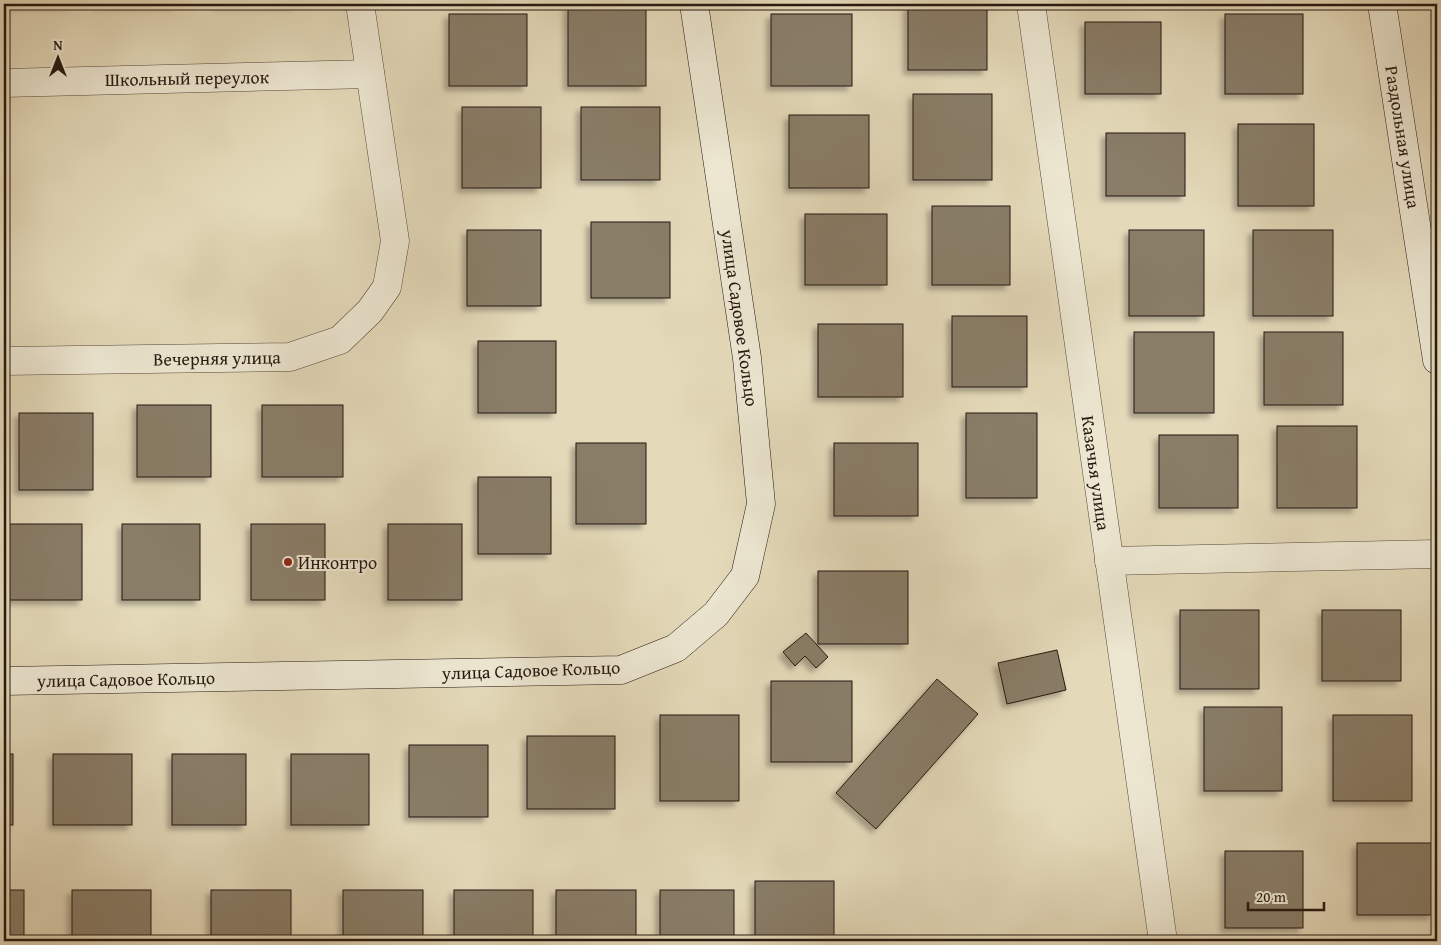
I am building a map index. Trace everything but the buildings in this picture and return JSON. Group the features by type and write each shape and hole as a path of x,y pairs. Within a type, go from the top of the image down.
{"street":[{"name":"Вечерняя улица","path":"4,361 290,357 340,340 370,311 387,287 395,240 360,4"},
{"name":"улица Садовое Кольцо","path":"4,681 621,670 676,648 716,614 745,576 761,504 748,358 694,4"},
{"name":"Казачья улица","path":"1031,4 1163,941"},
{"name":"Раздольная улица","path":"1382,4 1437,360"},
{"name":"Школьный переулок","path":"4,83 370,74"},
{"path":"1109,561 1437,554"}],"place":[{"name":"Инконтро","path":"288,562"}]}
